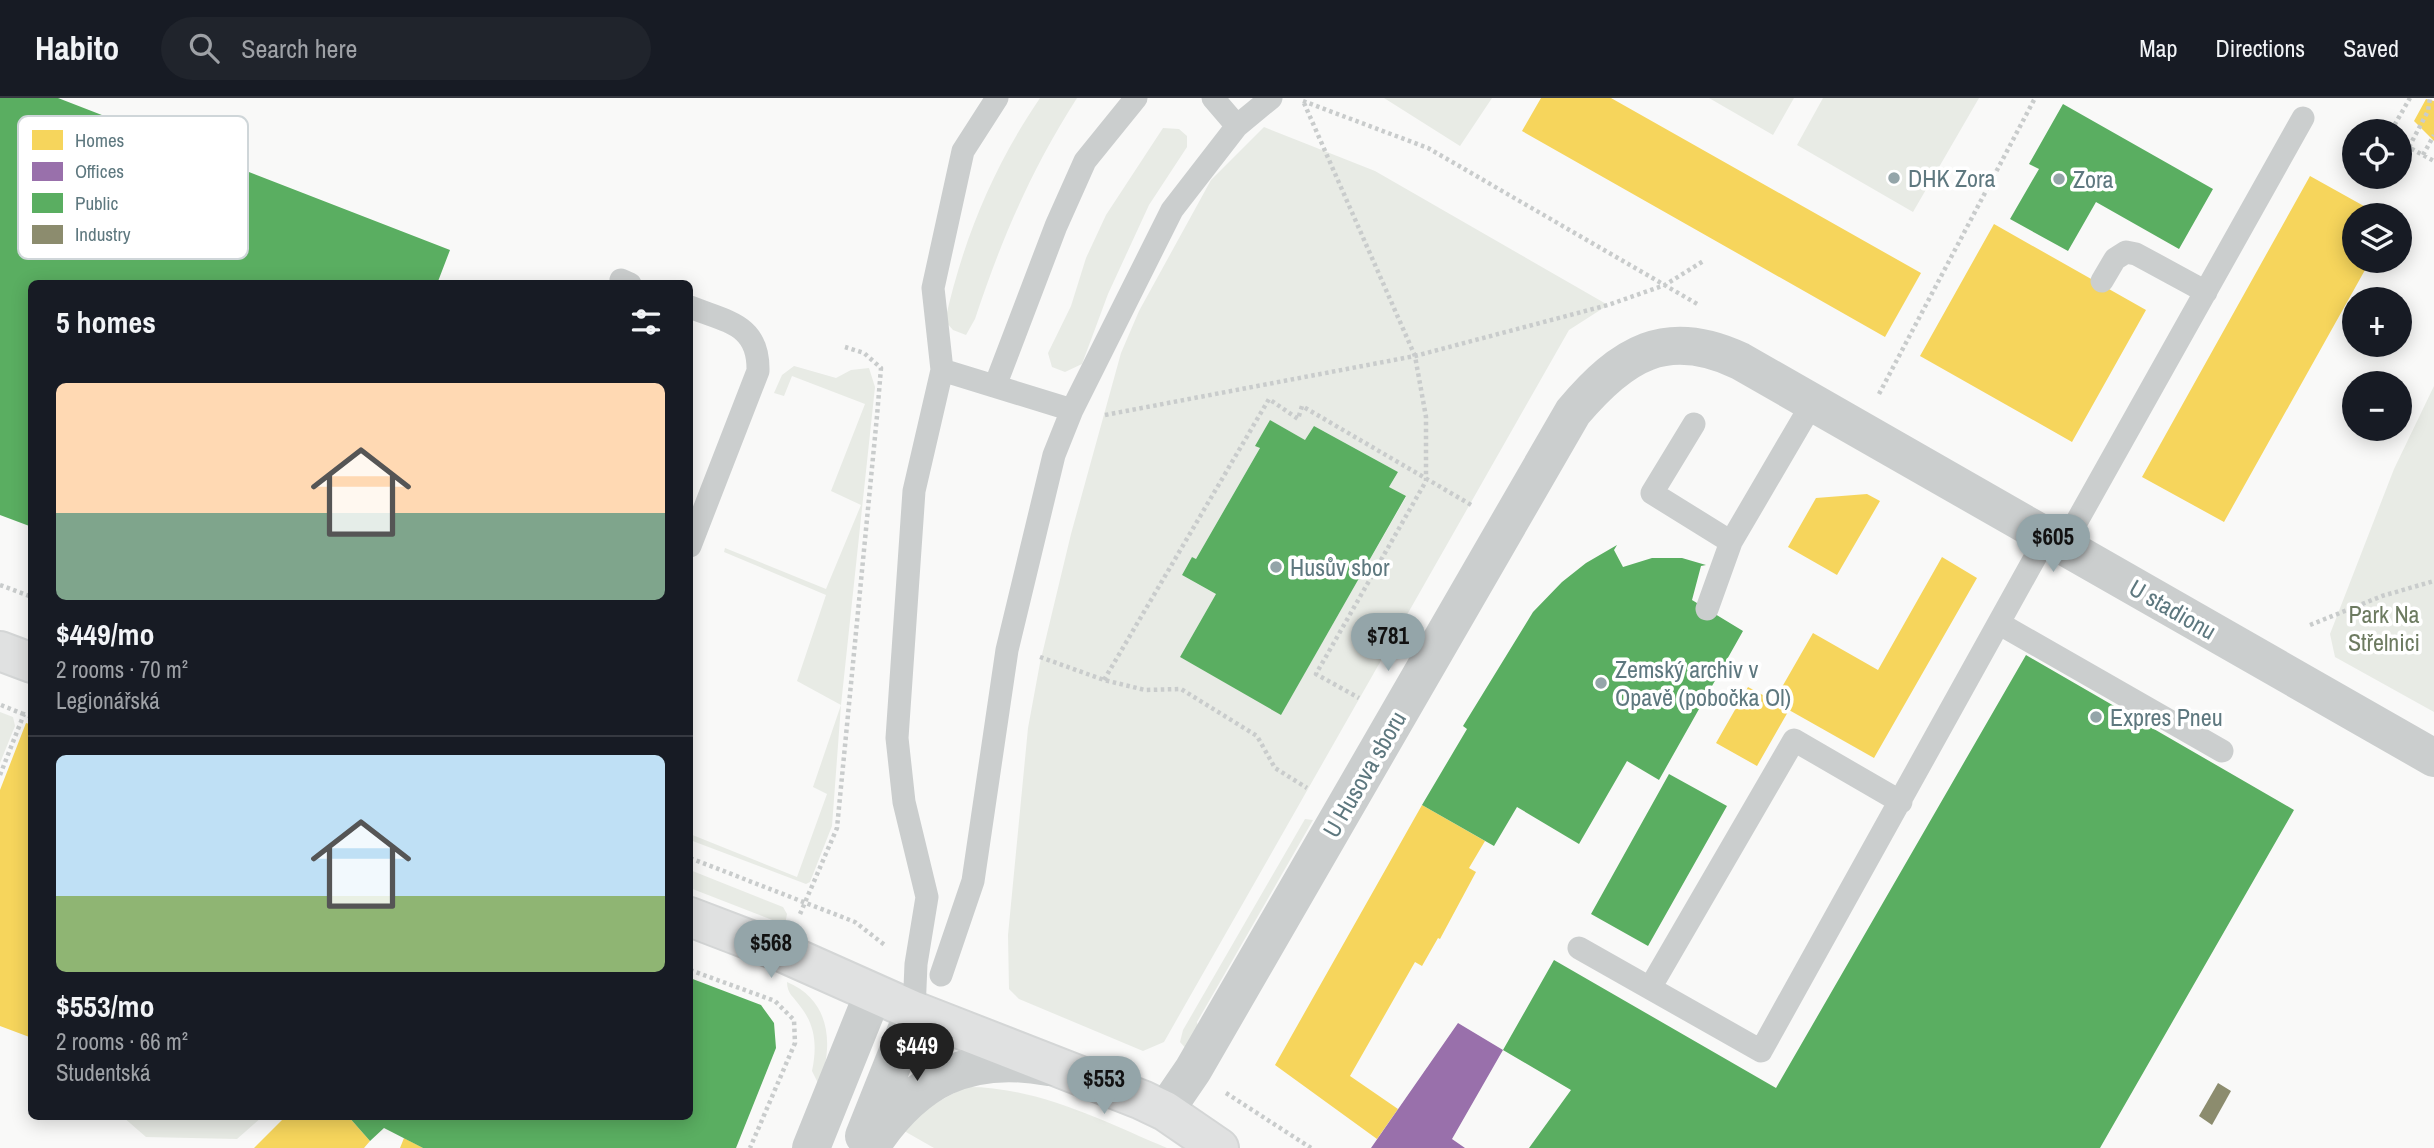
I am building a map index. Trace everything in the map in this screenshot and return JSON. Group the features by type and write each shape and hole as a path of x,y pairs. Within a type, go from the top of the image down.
{"main road":[{"path":"0,651 28,662"},
{"path":"693,918 784,954 914,1011 1166,1111 1219,1148"}],"street":[{"name":"U Husova sboru","path":"1166,1111 1194,1070 1562,430 1586,396 1619,366 1671,344 1690,344"},
{"name":"U stadionu","path":"1690,344 1714,349 1740,361 2434,758"},
{"path":"811,1148 873,994"},
{"path":"861,1148 867,1125 914,1011"},
{"path":"870,1148 922,1087 954,1072 993,1064 1040,1065 1063,1069"}],"lane":[{"path":"914,1011 916,964 926,897 904,802 897,738 914,491 942,370 933,288 963,151 997,98"},
{"path":"995,386 1056,226 1085,161 1136,98"},
{"path":"1213,98 1237,126"},
{"path":"941,975 973,881 1007,650 1054,454 1073,410 1172,211 1237,126 1270,98"},
{"path":"1579,948 1761,1051 2000,624 2055,541 2206,292 2303,118"},
{"path":"2102,281 2115,259 2126,252 2136,254 2206,292"},
{"path":"693,308 736,325 751,336 758,351 758,371 693,539"},
{"path":"942,370 1073,410"},
{"path":"1707,609 1731,542 1813,402"},
{"path":"1694,424 1652,494 1731,542"},
{"path":"2000,624 2222,751"},
{"path":"1650,988 1794,740 1901,802"}],"path":[{"path":"1874,404 2035,98"},
{"path":"2398,119 2410,98"},
{"path":"2412,141 2428,111 2430,98"},
{"path":"1304,102 1415,356 1426,417 1426,481 1316,674 1366,702"},
{"path":"2423,155 2434,135"},
{"path":"2412,149 2434,160"},
{"path":"1073,410 1103,416 1415,356 1608,305 1665,285 1705,260"},
{"path":"806,903 837,828 881,368 864,353 845,346"},
{"path":"1104,680 1269,399 1298,419 1302,406 1426,481 1506,525"},
{"path":"2310,625 2382,596 2434,581"},
{"path":"0,585 28,596"},
{"path":"1040,657 1104,680 1145,690 1181,689 1257,736 1275,768 1314,792 1340,816"},
{"path":"1,705 28,716"},
{"path":"0,775 24,714"},
{"path":"693,859 855,922 901,957 916,964"},
{"path":"693,971 775,1001 794,1020 795,1043 750,1148"},
{"path":"1218,1087 1311,1148"}],"green space":[{"path":"1040,98 1077,98 1019,205 975,319 966,335 953,330 945,321 961,262 994,178"},
{"path":"1384,98 1492,98 1460,146"},
{"path":"1709,98 1794,98 1773,135"},
{"name":"DHK Zora","path":"1823,98 1979,98 1913,212 1797,145"},
{"path":"1264,127 1375,171 1608,305 1569,330 1164,1042 1143,1051 1019,999 1009,989 1008,935 1028,728 1040,663 1071,534 1121,353 1139,311 1211,180","holes":["1270,420 1305,440 1314,426 1398,472 1389,487 1406,497 1281,714 1180,657 1216,594 1182,575 1192,557 1196,559 1260,448 1256,445"]},
{"path":"1163,128 1179,129 1187,136 1187,147 1149,205 1108,294 1082,364 1065,372 1052,367 1048,353 1071,306 1086,258 1106,215"},
{"path":"794,366 836,378 851,370 869,368 875,387 841,705 797,681 826,595 724,552 725,548 826,589 861,505 831,491 865,404 792,376 784,396 774,393 782,375"},
{"name":"Park Na Střelnici","path":"2434,386 2434,712 2335,657 2330,634 2394,469 2407,441 2412,441 2412,432"},
{"path":"841,705 832,826 810,882 806,884 693,841 693,835 797,877 827,794 813,787"},
{"path":"0,712 13,717 15,726 0,763"},
{"path":"1305,819 1313,820 1197,1022 1199,1032 1189,1052 1180,1042 1183,1030"},
{"path":"693,871 783,907 787,914 785,925 693,889"},
{"path":"787,982 813,1000 825,1026 827,1055 819,1085 812,1071 815,1045 812,1029"},
{"path":"965,1087 1018,1092 1043,1099 1069,1107 1167,1148 934,1148 899,1128 907,1119"},
{"path":"126,1120 259,1120 237,1139 146,1137"}],"building: Homes":[{"path":"1541,98 1611,98 1921,273 1885,337 1522,131"},
{"path":"2426,99 2434,101 2434,141 2414,121"},
{"path":"2310,176 2358,203 2342,203 2342,273 2363,273 2355,287 2342,287 2342,311 2224,522 2142,477"},
{"path":"1994,224 2146,310 2072,442 1920,356"},
{"path":"1867,494 1880,501 1837,575 1788,547 1816,498"},
{"path":"1942,557 1977,578 1874,758 1789,710 1757,766 1716,743 1748,687 1774,701 1813,633 1878,670"},
{"path":"26,723 28,724 28,1036 0,1026 0,790"},
{"path":"1422,805 1485,841 1469,868 1476,872 1440,939 1438,938 1422,966 1415,962 1350,1076 1398,1109 1377,1139 1275,1065"},
{"path":"282,1120 352,1120 370,1141 364,1148 254,1148"},
{"path":"404,1138 423,1148 400,1148"}],"building: Offices":[{"path":"1458,1023 1503,1050 1452,1139 1465,1148 1371,1148"}],"building: Public":[{"path":"0,98 58,98 104,116 18,116 18,259 248,259 248,172 450,250 439,280 28,280 28,526 0,515"},
{"path":"2063,104 2213,189 2179,249 2096,202 2068,251 2010,219 2039,169 2029,164"},
{"name":"Husův sbor","path":"1270,420 1305,440 1314,426 1398,472 1389,487 1406,496 1281,715 1180,657 1216,594 1182,575 1192,557 1196,559 1260,448 1255,446"},
{"name":"Zemský archiv v Opavě (pobočka Ol)","path":"1617,545 1614,550 1623,567 1652,558 1682,558 1706,565 1701,566 1692,600 1743,631 1659,780 1627,761 1579,844 1517,807 1494,846 1422,805 1467,729 1463,726 1533,612 1562,582 1586,563"},
{"path":"2026,655 2294,810 2100,1148 1529,1148 1571,1090 1503,1050 1554,960 1776,1088"},
{"path":"1669,774 1727,806 1648,946 1591,914"},
{"path":"693,979 761,1005 774,1023 776,1048 736,1148 423,1148 384,1128 370,1141 352,1120 693,1120"}],"building: Industry":[{"path":"2218,1083 2231,1091 2212,1125 2199,1116"}],"place":[{"name":"DHK Zora","path":"1894,178"},
{"name":"Zora","path":"2059,179"},
{"name":"Husův sbor","path":"1276,567"},
{"name":"Zemský archiv v Opavě (pobočka Ol)","path":"1601,683"},
{"name":"Expres Pneu","path":"2096,717"}]}
